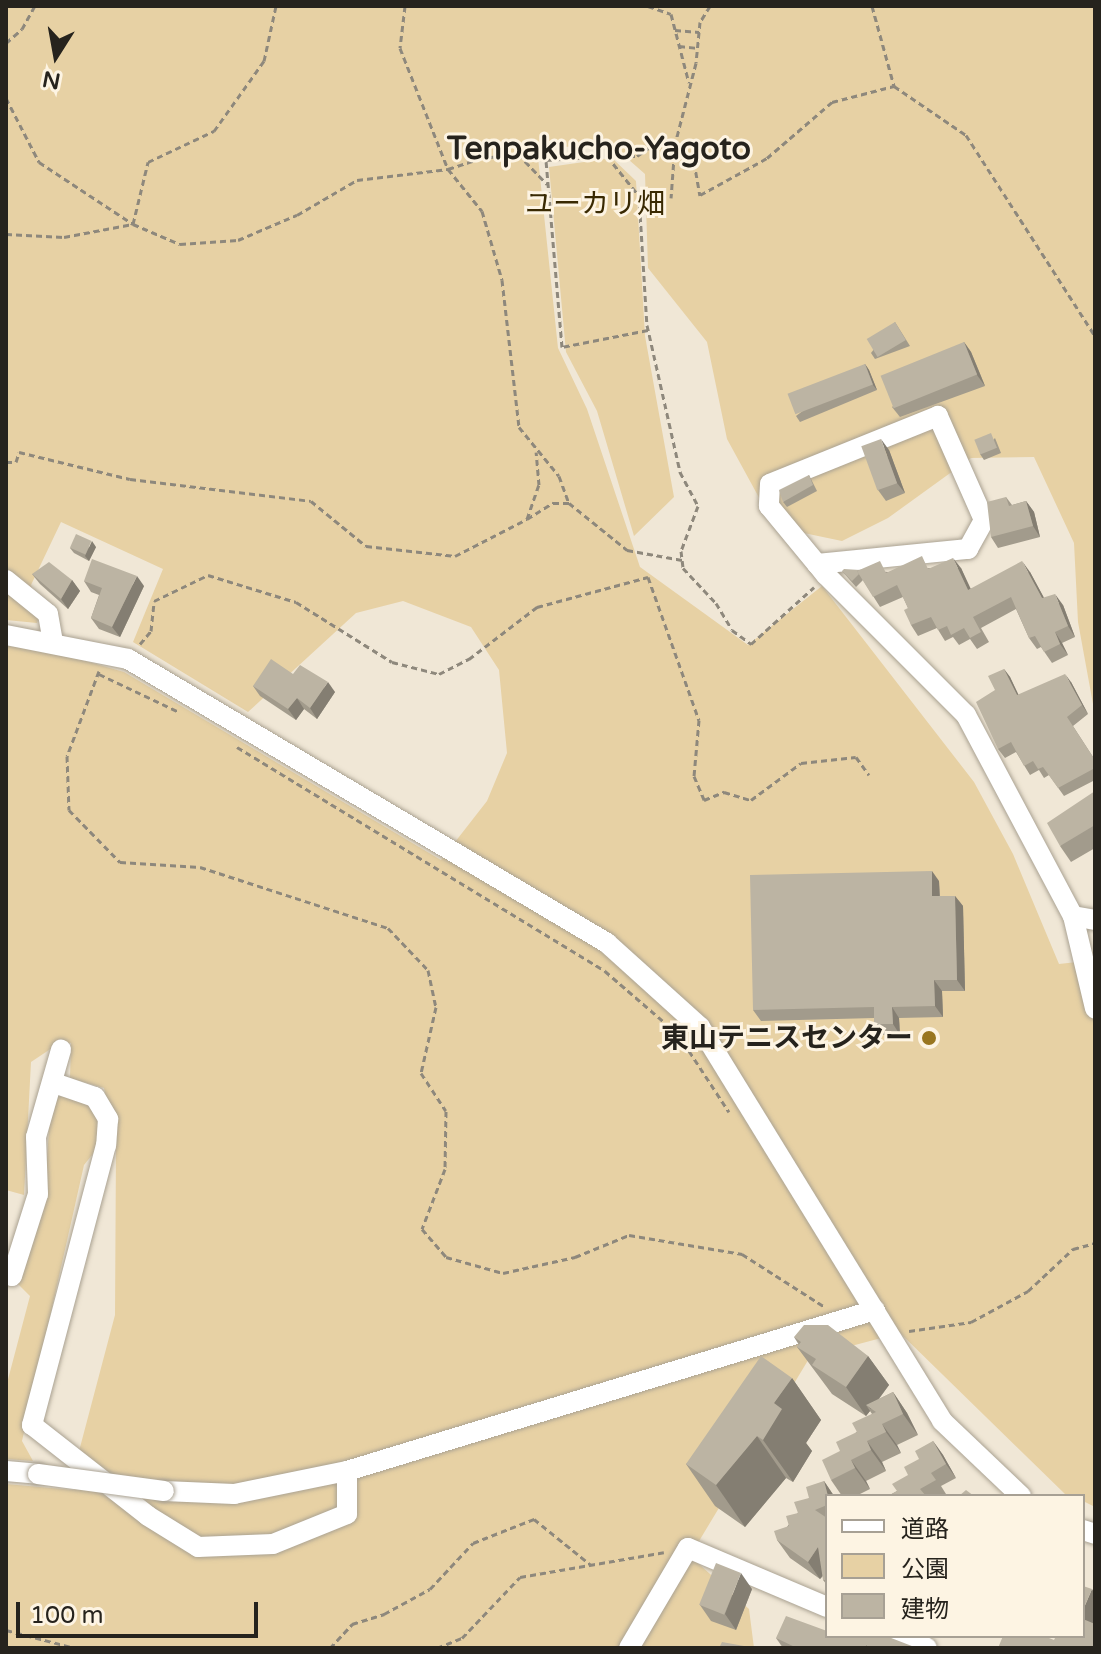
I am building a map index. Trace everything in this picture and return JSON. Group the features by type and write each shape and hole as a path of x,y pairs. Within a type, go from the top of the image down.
{"street":[{"path":"822,570 968,549 984,520 938,416 770,484 769,506 822,570 966,715 1073,916 1095,1008"},
{"path":"6,580 48,614 53,641"},
{"path":"6,635 53,641 128,659 607,943 700,1027 942,1421 1019,1494"},
{"path":"1073,916 1095,920"},
{"path":"6,1274 12,1276 38,1194 36,1137 61,1050"},
{"path":"54,1083 95,1097 108,1119 106,1145 32,1425 148,1516 198,1547 273,1544 347,1514 347,1471"},
{"path":"6,1471 164,1491 234,1494 347,1471 845,1320 880,1318"},
{"path":"629,1648 688,1548 825,1606"},
{"path":"901,1638 927,1648"}],"path":[{"path":"6,43 22,29 35,6"},
{"path":"133,224 148,162 214,131 264,61 276,6"},
{"path":"405,6 400,48 448,169 482,211 502,280 514,413 536,452 559,476 569,503 627,550 682,560 732,630 751,644 822,570"},
{"path":"648,6 671,14 690,87"},
{"path":"671,198 675,144 690,87 699,32 710,6"},
{"path":"872,6 894,86 966,135 1095,336"},
{"path":"675,30 699,32"},
{"path":"679,46 697,48"},
{"path":"648,330 562,347 546,160 637,156 654,144 675,144 694,162 700,195 767,158 832,102 894,86"},
{"path":"6,98 39,162 133,224 180,244 238,240 297,215 357,180 448,169 481,158 518,154 548,184"},
{"path":"607,156 639,196 648,330 680,472 698,506 682,560"},
{"path":"6,234 64,237 133,224"},
{"path":"6,462 16,462 19,452 130,479 311,501 366,546 455,556 553,503 569,503"},
{"path":"527,519 539,485 536,452"},
{"path":"128,659 151,631 154,601 208,575 296,602 392,662 439,674 469,659 537,607 648,577 699,720 694,776 704,800 724,792 751,800 801,763 856,757 869,775"},
{"path":"101,665 67,756 69,810 120,862 200,867 388,928 428,970 436,1007 421,1073 446,1111 445,1169 422,1229 446,1257 503,1273 575,1257 629,1235 742,1254 845,1320"},
{"path":"85,669 184,714"},
{"path":"233,744 605,971 678,1034 730,1113"},
{"path":"880,1318 915,1332 971,1322 1028,1291 1073,1249 1095,1243"},
{"path":"330,1648 352,1624 384,1614 430,1589 473,1543 534,1519 591,1565"},
{"path":"437,1648 462,1638 520,1577 688,1548"},
{"path":"6,1630 75,1648"}],"green space":[{"path":"6,6 1095,6 1095,715 1078,622 1074,543 1034,457 971,458 888,518 842,541 775,527 727,439 707,342 648,268 645,174 612,145 537,148 558,348 587,409 640,567 748,645 822,586 974,782 1013,854 1059,964 1095,960 1095,1507 1085,1502 1085,1494 1065,1494 900,1333 810,1357 690,1556 749,1609 754,1648 6,1648 6,1484 74,1490 78,1455 115,1315 116,1147 104,1088 70,1078 71,1043 61,1042 31,1062 24,1195 6,1190 6,646 44,649 124,672 441,860 487,801 507,753 499,670 471,627 403,601 356,613 248,712 133,642 163,569 61,522 31,585 40,612 37,623 6,620"},
{"name":"ユーカリ畑","path":"612,158 636,181 645,336 674,497 634,536 597,411 566,352 549,167"},
{"path":"76,1095 93,1101 104,1125 100,1145 84,1165 22,1441 33,1461 6,1459 6,1387 30,1296 18,1284 45,1190 50,1114 57,1097"}],"building":[{"path":"895,322 906,340 878,357 867,339"},
{"path":"964,342 977,374 894,408 881,376"},
{"path":"865,364 873,385 795,414 788,394"},
{"path":"991,433 997,448 980,455 974,440"},
{"path":"881,439 897,483 877,490 861,446"},
{"path":"809,475 813,485 783,502 779,490"},
{"path":"1006,497 1009,506 1026,501 1033,526 991,537 987,502"},
{"path":"76,534 92,541 85,555 70,548"},
{"path":"922,556 928,569 953,558 968,590 1022,561 1042,598 1055,594 1068,626 1055,632 1060,644 1044,652 1035,636 1029,638 1011,597 973,617 981,632 970,638 964,628 951,635 947,626 938,630 931,617 911,625 904,610 908,608 897,585 873,597 857,571 880,561 886,573"},
{"path":"92,559 137,576 112,627 91,618 102,588 84,581"},
{"path":"49,562 72,580 61,599 32,574"},
{"path":"860,570 852,581 842,571"},
{"path":"271,659 293,674 300,665 328,682 310,708 297,698 288,709 253,686"},
{"path":"1004,669 1017,695 1065,674 1082,705 1067,717 1095,760 1095,768 1058,788 1043,767 1038,769 1033,761 1024,766 1011,742 998,749 976,702 995,690 988,676"},
{"path":"1095,791 1095,825 1060,846 1047,823"},
{"path":"932,871 932,896 955,896 957,980 934,980 935,1006 892,1007 893,1024 874,1024 874,1007 753,1010 750,875"},
{"path":"804,1325 828,1325 868,1356 846,1387 812,1365 816,1359 797,1347 801,1342 794,1337"},
{"path":"761,1356 792,1378 774,1403 782,1409 763,1440 757,1436 716,1485 686,1464"},
{"path":"893,1392 903,1414 882,1424 886,1432 867,1441 871,1450 851,1460 855,1468 831,1480 822,1460 840,1451 836,1442 857,1432 852,1423 876,1412 866,1405"},
{"path":"933,1441 946,1464 931,1473 936,1480 920,1489 924,1494 892,1494 897,1491 892,1484 908,1475 904,1467 919,1459 915,1451"},
{"path":"824,1481 827,1494 825,1494 825,1506 815,1510 825,1517 825,1580 818,1547 808,1562 777,1540 774,1531 789,1526 786,1516 798,1513 794,1502 809,1498 806,1487"},
{"path":"716,1563 741,1573 724,1615 699,1605"},
{"path":"1085,1587 1092,1589 1085,1605"},
{"path":"786,1616 825,1630 825,1638 891,1638 917,1648 867,1648 867,1644 865,1648 797,1648 776,1638"},
{"path":"1085,1620 1095,1624 1095,1648 998,1648 1002,1638 1085,1638"},
{"path":"722,1642 755,1648 719,1648"}],"place":[{"name":"東山テニスセンター","path":"929,1038"}],"district":[{"name":"Tenpakucho-Yagoto","path":"599,149"}]}
